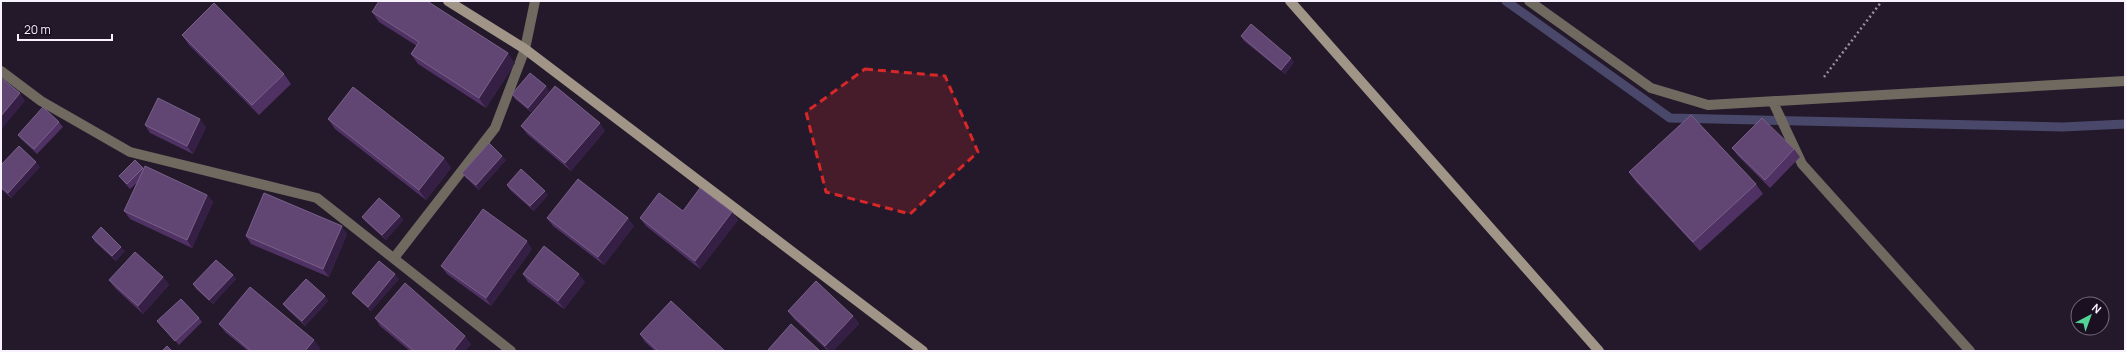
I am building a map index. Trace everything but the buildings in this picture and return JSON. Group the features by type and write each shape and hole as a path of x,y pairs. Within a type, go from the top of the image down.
{"street":[{"path":"448,1 525,49 923,351"},
{"path":"394,258 495,128 525,49 535,1"},
{"path":"1290,1 1599,351"},
{"path":"1529,1 1651,88 1708,105 2125,81"},
{"path":"1,72 41,101 130,152 317,198 510,351"},
{"path":"1773,102 1802,164 1970,351"}],"path":[{"path":"1806,100 1882,1"}],"highlighted area":[{"path":"865,69 945,76 978,152 910,214 826,192 806,112"}],"waterway":[{"path":"1506,1 1670,118 2063,127 2125,124"}]}
